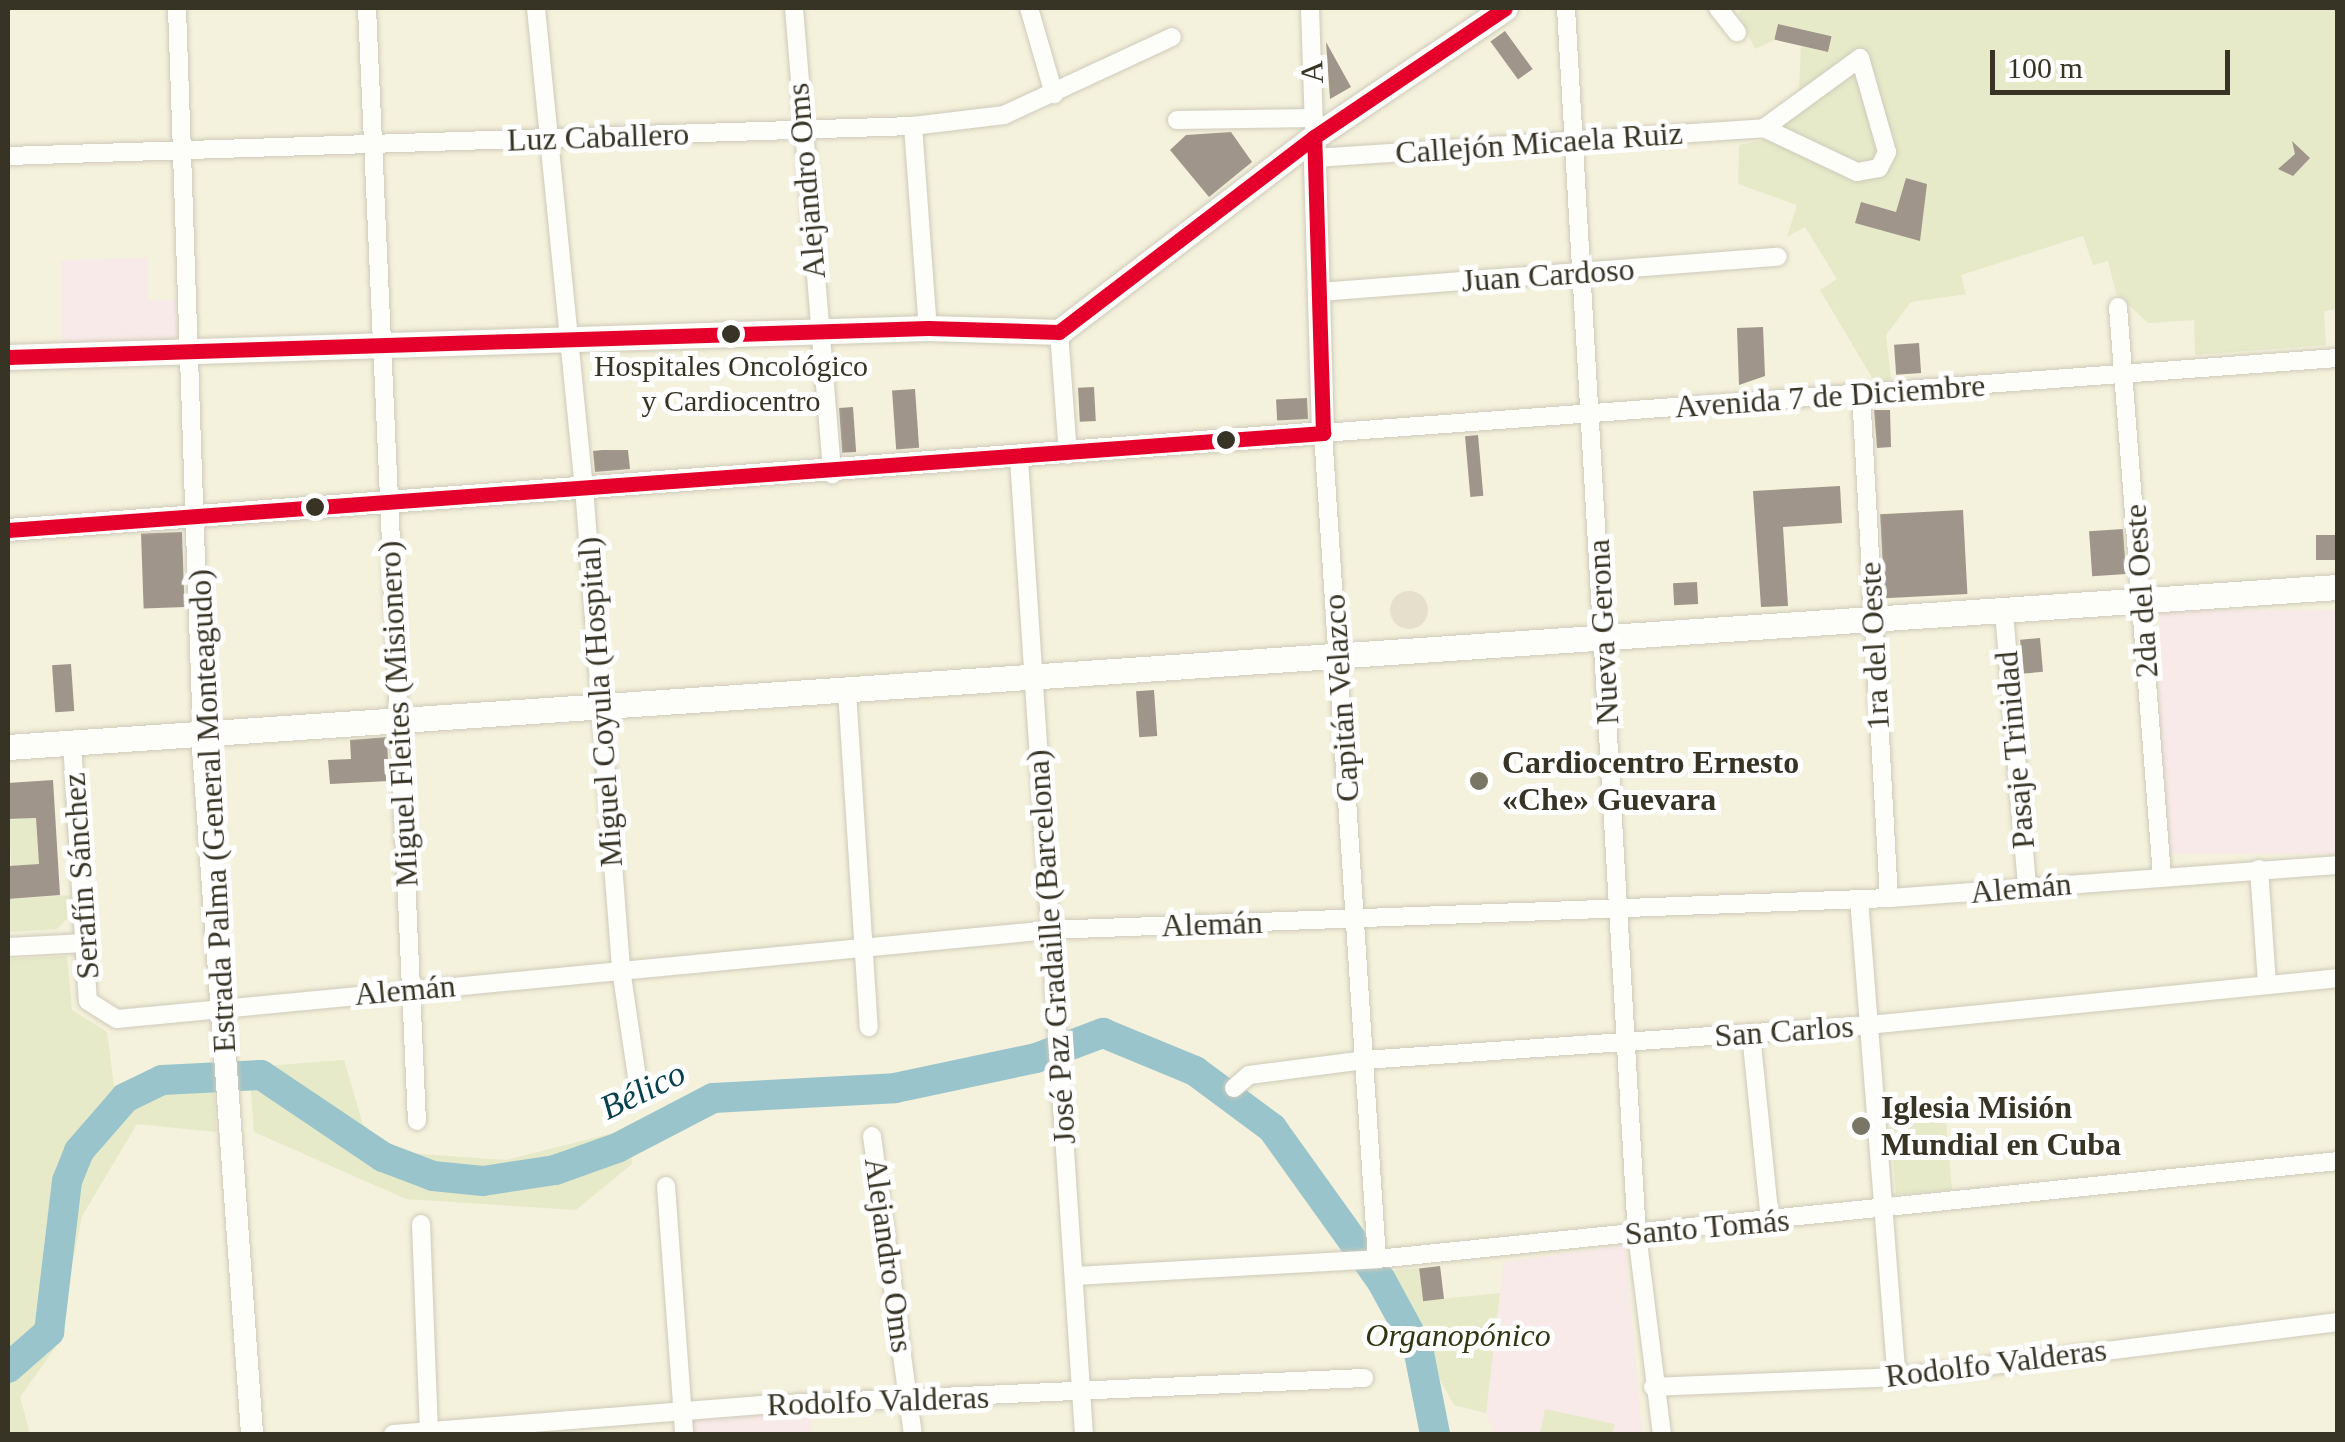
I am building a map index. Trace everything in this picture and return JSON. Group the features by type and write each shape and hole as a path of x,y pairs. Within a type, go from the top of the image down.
{"main road":[{"path":"8,357 928,328 1059,332 1314,138 1505,8"},
{"path":"8,730 202,726 600,697 2004,612 2338,574"},
{"path":"1872,618 2141,596 2338,587"},
{"path":"600,697 848,691 1033,672"},
{"path":"8,747 202,726"}],"street":[{"name":"Estrada Palma (General Monteagudo)","path":"177,8 202,726 252,1434"},
{"name":"Miguel Fleites (Misionero)","path":"367,8 417,1121"},
{"name":"Miguel Coyula (Hospital)","path":"536,8 584,486 621,969 640,1098"},
{"name":"Alejandro Oms","path":"794,8 801,132 832,474"},
{"path":"1029,8 1054,94"},
{"name":"A","path":"1310,8 1314,138"},
{"name":"Nueva Gerona","path":"1566,8 1629,1043 1637,1234 1653,1387 1662,1434"},
{"path":"1718,8 1737,32"},
{"name":"Luz Caballero","path":"8,156 375,148 912,126 1004,115 1172,37"},
{"name":"Callejón Micaela Ruiz","path":"1314,138 1574,141 1764,128 1857,172 1879,168 1887,152 1860,58 1764,128"},
{"path":"1177,120 1314,138"},
{"path":"912,126 928,328"},
{"name":"Capitán Velazco","path":"1314,138 1323,433 1377,1259"},
{"name":"Juan Cardoso","path":"1319,292 1778,257"},
{"name":"2da del Oeste","path":"2118,306 2162,876"},
{"path":"1059,332 1068,455"},
{"name":"Avenida 7 de Diciembre","path":"1323,433 2338,358"},
{"name":"1ra del Oeste","path":"1861,394 1889,898"},
{"path":"8,530 584,486 832,474 1323,433"},
{"name":"José Paz Gradaille (Barcelona)","path":"1019,459 1084,1434"},
{"name":"Pasaje Trinidad","path":"2004,612 2027,888"},
{"path":"848,691 869,1026"},
{"name":"Serafín Sánchez","path":"72,742 84,943 92,1008"},
{"name":"Alemán","path":"92,1008 117,1019 1049,930 1889,898 2338,865"},
{"path":"2259,869 2267,984"},
{"path":"1859,899 1897,1377"},
{"path":"8,947 84,943"},
{"name":"San Carlos","path":"1234,1088 1249,1075 1364,1060 1869,1025 2338,978"},
{"path":"1751,1034 1770,1221"},
{"name":"Alejandro Oms","path":"872,1136 912,1434"},
{"name":"Santo Tomás","path":"1075,1276 1377,1259 1884,1210 2338,1160"},
{"path":"666,1186 684,1434"},
{"path":"421,1224 429,1433"},
{"name":"Rodolfo Valderas","path":"1653,1387 1897,1377 2338,1322"},
{"name":"Rodolfo Valderas","path":"392,1434 908,1399 1364,1378"}],"shaded area":[{"path":"147,258 148,300 176,300 177,342 62,344 61,260"},
{"path":"1409,591 1422,597 1428,610 1422,623 1409,629 1396,623 1390,610 1396,597"},
{"path":"2159,610 2337,610 2337,854 2159,854"},
{"path":"1625,1245 1642,1434 1494,1434 1486,1413 1504,1262"},
{"path":"810,1409 812,1434 690,1434 689,1420"}],"green space":[{"path":"1745,8 2337,8 2338,309 2324,311 2326,345 2195,355 2194,320 2148,323 2116,293 2108,261 2093,265 2083,236 1961,275 1966,294 1911,302 1886,335 1891,379 1874,381 1820,290 1837,279 1805,227 1787,237 1797,205 1738,184 1739,145 1765,140 1798,112 1801,46 1828,52 1832,36 1778,24 1774,40 1755,49 1738,12"},
{"path":"36,818 39,864 11,866 8,820"},
{"path":"71,895 72,914 57,929 8,932 8,899"},
{"path":"67,956 72,1010 107,1032 114,1086 161,1065 213,1069 216,1132 137,1124 82,1216 55,1348 20,1397 30,1434 8,1434 8,959"},
{"path":"344,1060 365,1132 405,1153 506,1160 629,1129 632,1164 576,1210 406,1199 254,1132 249,1067"},
{"path":"1945,1110 1952,1190 1896,1195 1889,1115"},
{"name":"Organopónico","path":"1419,1268 1423,1301 1500,1293 1486,1413 1454,1405 1381,1272"},
{"path":"1545,1409 1615,1424 1612,1434 1540,1434"}],"building":[{"path":"1778,24 1832,36 1828,52 1774,40"},
{"path":"1505,31 1533,69 1518,80 1490,42"},
{"path":"1326,42 1351,87 1330,99"},
{"path":"1231,132 1252,162 1209,197 1170,150 1186,135"},
{"path":"2292,141 2310,158 2293,176 2278,169 2295,154"},
{"path":"1906,178 1927,184 1920,241 1855,223 1861,202 1896,212"},
{"path":"1763,327 1765,376 1739,385 1737,328"},
{"path":"1919,343 1921,373 1896,375 1894,345"},
{"path":"1094,387 1096,421 1080,422 1078,388"},
{"path":"915,389 919,448 896,449 892,391"},
{"path":"1307,398 1308,419 1277,421 1276,400"},
{"path":"853,407 856,452 842,453 839,408"},
{"path":"1874,410 1890,410 1891,447 1877,448"},
{"path":"1478,435 1483,496 1470,497 1465,436"},
{"path":"628,450 630,469 595,472 593,451"},
{"path":"1840,486 1842,523 1783,527 1788,606 1761,607 1753,491"},
{"path":"1963,510 1967,594 1885,598 1880,514"},
{"path":"2123,529 2126,574 2092,576 2089,531"},
{"path":"182,532 185,607 144,608 141,533"},
{"path":"2316,535 2338,535 2338,560 2316,560"},
{"path":"1697,582 1698,604 1674,605 1673,583"},
{"path":"2040,638 2043,672 2023,674 2020,640"},
{"path":"71,664 74,711 55,712 52,665"},
{"path":"1154,690 1157,736 1139,737 1136,691"},
{"path":"387,737 389,781 330,784 328,760 351,759 350,740"},
{"path":"53,780 60,895 8,899 8,866 39,864 36,818 8,819 8,783"},
{"path":"1440,1266 1444,1299 1423,1301 1419,1269"}],"waterway":[{"name":"Bélico","path":"8,1368 49,1332 67,1181 79,1151 125,1098 162,1080 261,1075 383,1157 433,1176 483,1181 555,1170 617,1148 713,1098 895,1088 1036,1058 1103,1033 1195,1071 1272,1128 1381,1280 1418,1348 1435,1434"}],"transit line":[{"path":"8,357 928,328 1059,332 1314,137 1505,8"},
{"path":"8,530 1323,433 1314,137"}],"place":[{"name":"Hospitales Oncológico y Cardiocentro","path":"731,334"},
{"name":"Cardiocentro Ernesto «Che» Guevara","path":"1479,781"},
{"name":"Iglesia Misión Mundial en Cuba","path":"1861,1126"}]}
